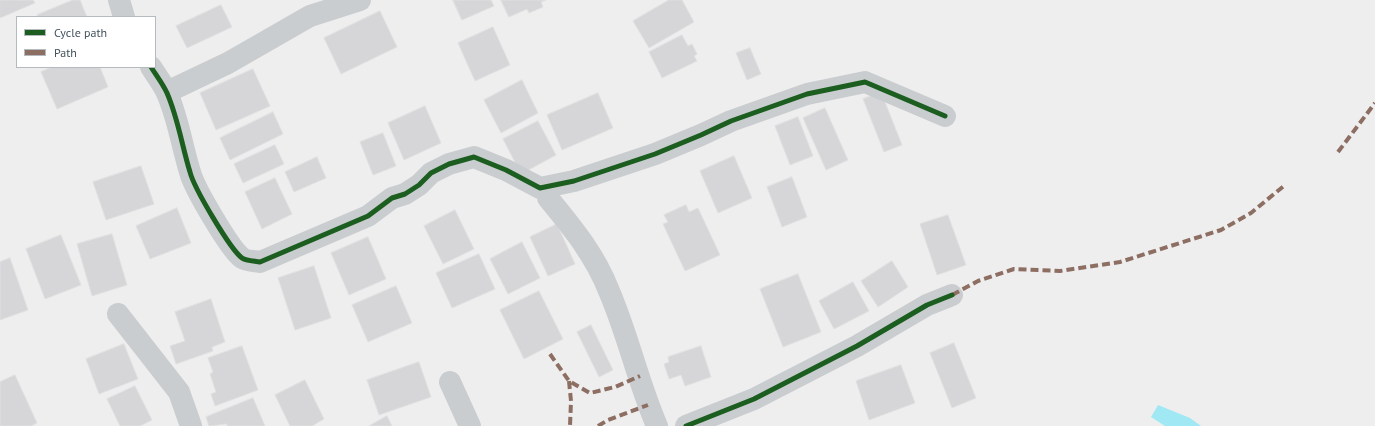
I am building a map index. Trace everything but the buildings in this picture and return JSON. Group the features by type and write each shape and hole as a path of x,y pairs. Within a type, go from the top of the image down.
{"street":[{"path":"119,0 124,16"},
{"path":"167,92 228,62 310,16 360,0"},
{"path":"151,68 167,92 182,138 190,174 213,219 232,248 243,259 260,262 368,216 392,198 405,194 419,185 431,173 449,164 474,157 506,170 540,188 574,181 655,154 701,136 731,121 807,94 865,82 945,116"},
{"path":"548,198 580,237 609,290 640,376 648,405 657,426"},
{"path":"686,426 754,399 857,346 926,305 952,295"},
{"path":"118,314 179,392 191,426"},
{"path":"450,382 470,426"}],"water":[{"path":"1158,405 1190,418 1201,426 1165,426 1151,417"}],"marked path":[{"path":"1338,152 1375,103"},
{"path":"952,295 978,281 1014,269 1060,271 1120,262 1221,230 1251,213 1285,185"},
{"path":"550,354 569,381 590,393 615,387 640,376"},
{"path":"569,381 571,401 570,426"},
{"path":"598,426 608,420 648,405"}],"cycle path":[{"path":"152,68 164,86 171,103 190,172 205,204 221,231 236,252 244,259 260,262 368,216 392,198 405,194 419,185 431,173 449,164 474,157 506,170 540,188 574,181 655,154 731,121 807,94 865,82 945,116"},
{"path":"686,426 754,399 857,346 927,305 952,295"}]}
